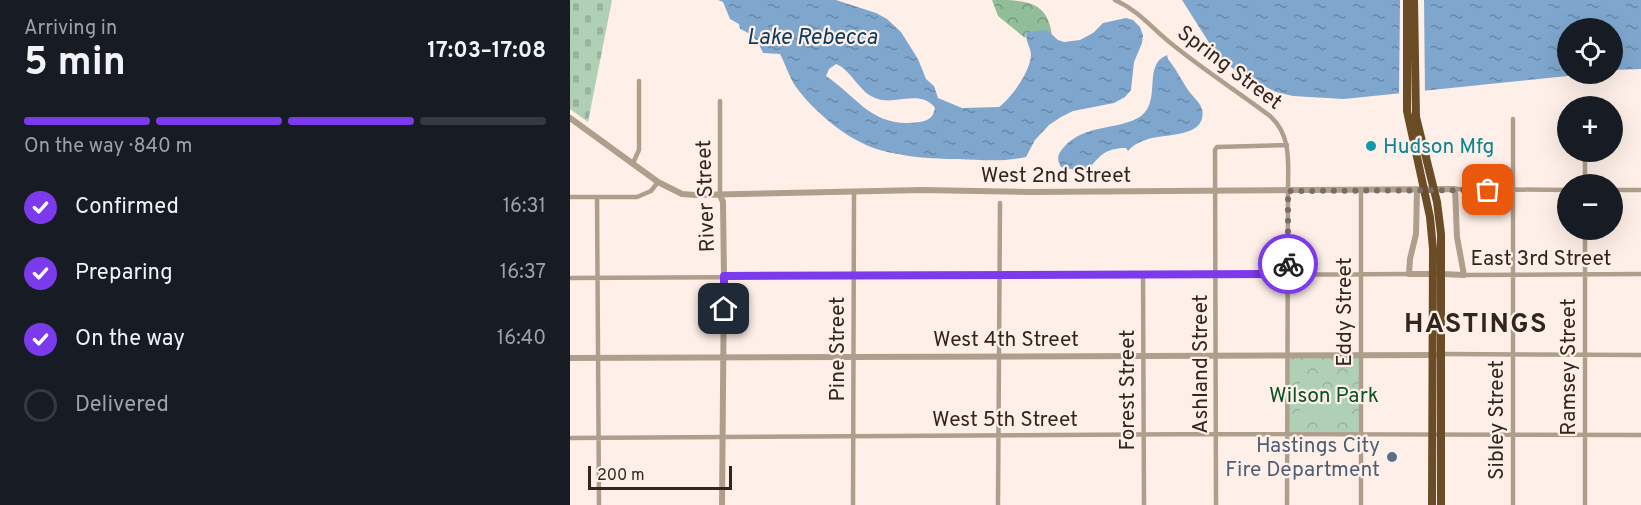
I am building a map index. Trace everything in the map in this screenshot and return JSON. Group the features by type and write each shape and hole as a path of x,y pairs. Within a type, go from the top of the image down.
{"highway":[{"path":"1407,0 1407,111 1435,216"},
{"path":"1414,0 1416,117 1435,216 1438,274 1437,435 1441,505"},
{"path":"1432,505 1437,435"}],"street":[{"name":"Spring Street","path":"1115,0 1147,20 1173,45 1270,116 1278,124 1287,145 1287,505"},
{"path":"633,163 639,150 639,81"},
{"name":"River Street","path":"720,101 720,195 723,202 724,276 722,505"},
{"name":"West 2nd Street","path":"570,118 658,182 682,194 922,190 1215,192 1455,189"},
{"name":"Sibley Street","path":"1513,119 1513,505"},
{"name":"Ashland Street","path":"1216,505 1215,150 1217,147 1287,145"},
{"path":"570,197 644,195 651,191 658,182"},
{"path":"1464,275 1457,237 1455,189 1557,190"},
{"name":"Eddy Street","path":"1361,190 1361,505"},
{"path":"570,278 1409,274 1416,234 1417,190"},
{"path":"1623,190 1641,190"},
{"name":"Pine Street","path":"853,505 854,192"},
{"path":"597,197 599,505"},
{"path":"998,505 1000,203"},
{"name":"Ramsey Street","path":"1585,240 1585,505"},
{"name":"East 3rd Street","path":"1409,274 1641,274"},
{"name":"Forest Street","path":"1143,275 1144,505"},
{"path":"1437,355 1641,355"},
{"name":"West 4th Street","path":"570,358 1437,355"},
{"name":"West 5th Street","path":"570,438 1217,434 1641,435"}],"green space":[{"path":"570,0 612,0 588,122 570,109"},
{"path":"992,0 1033,4 1046,15 1052,36 1027,32 1025,38 998,16"},
{"name":"Wilson Park","path":"1360,354 1360,435 1288,435 1288,355"},
{"path":"1300,381 1316,384 1328,391 1336,403 1339,419 1300,419"}],"water":[{"name":"Lake Rebecca","path":"718,0 836,0 876,13 887,19 901,32 918,59 926,79 934,86 938,98 962,108 999,107 1009,97 1020,84 1030,62 1031,52 1026,38 1027,32 1047,30 1058,40 1064,42 1080,40 1093,33 1103,23 1126,18 1133,20 1140,27 1143,35 1134,62 1131,90 1125,97 1114,103 1073,111 1061,117 1049,125 1035,140 1026,157 1009,160 928,158 880,150 857,140 834,125 812,106 796,87 780,54 763,53 754,38 730,19 723,2","holes":["836,64 842,67 871,96 885,100 923,99 935,108 933,114 930,118 920,122 904,123 878,116 867,110 826,76 829,69"]},
{"path":"1182,0 1641,0 1641,69 1623,70 1623,18 1557,18 1557,77 1344,99 1293,96 1276,92 1239,73 1222,60"},
{"path":"1167,55 1188,90 1201,106 1202,118 1199,125 1184,132 1145,140 1128,151 1126,148 1114,149 1097,159 1090,168 1076,170 1061,167 1059,154 1072,139 1092,131 1132,121 1141,116 1150,101 1155,66"}],"pier":[{"path":"1400,0 1424,0 1425,94 1399,97"}],"way so far":[{"path":"1288,264 1288,191 1488,190"}],"place":[{"name":"Hudson Mfg","path":"1371,146"},
{"name":"Hastings City Fire Department","path":"1392,457"}],"district":[{"name":"HASTINGS","path":"1476,323"}],"route":[{"path":"724,309 724,276 1288,274 1288,264"}]}
